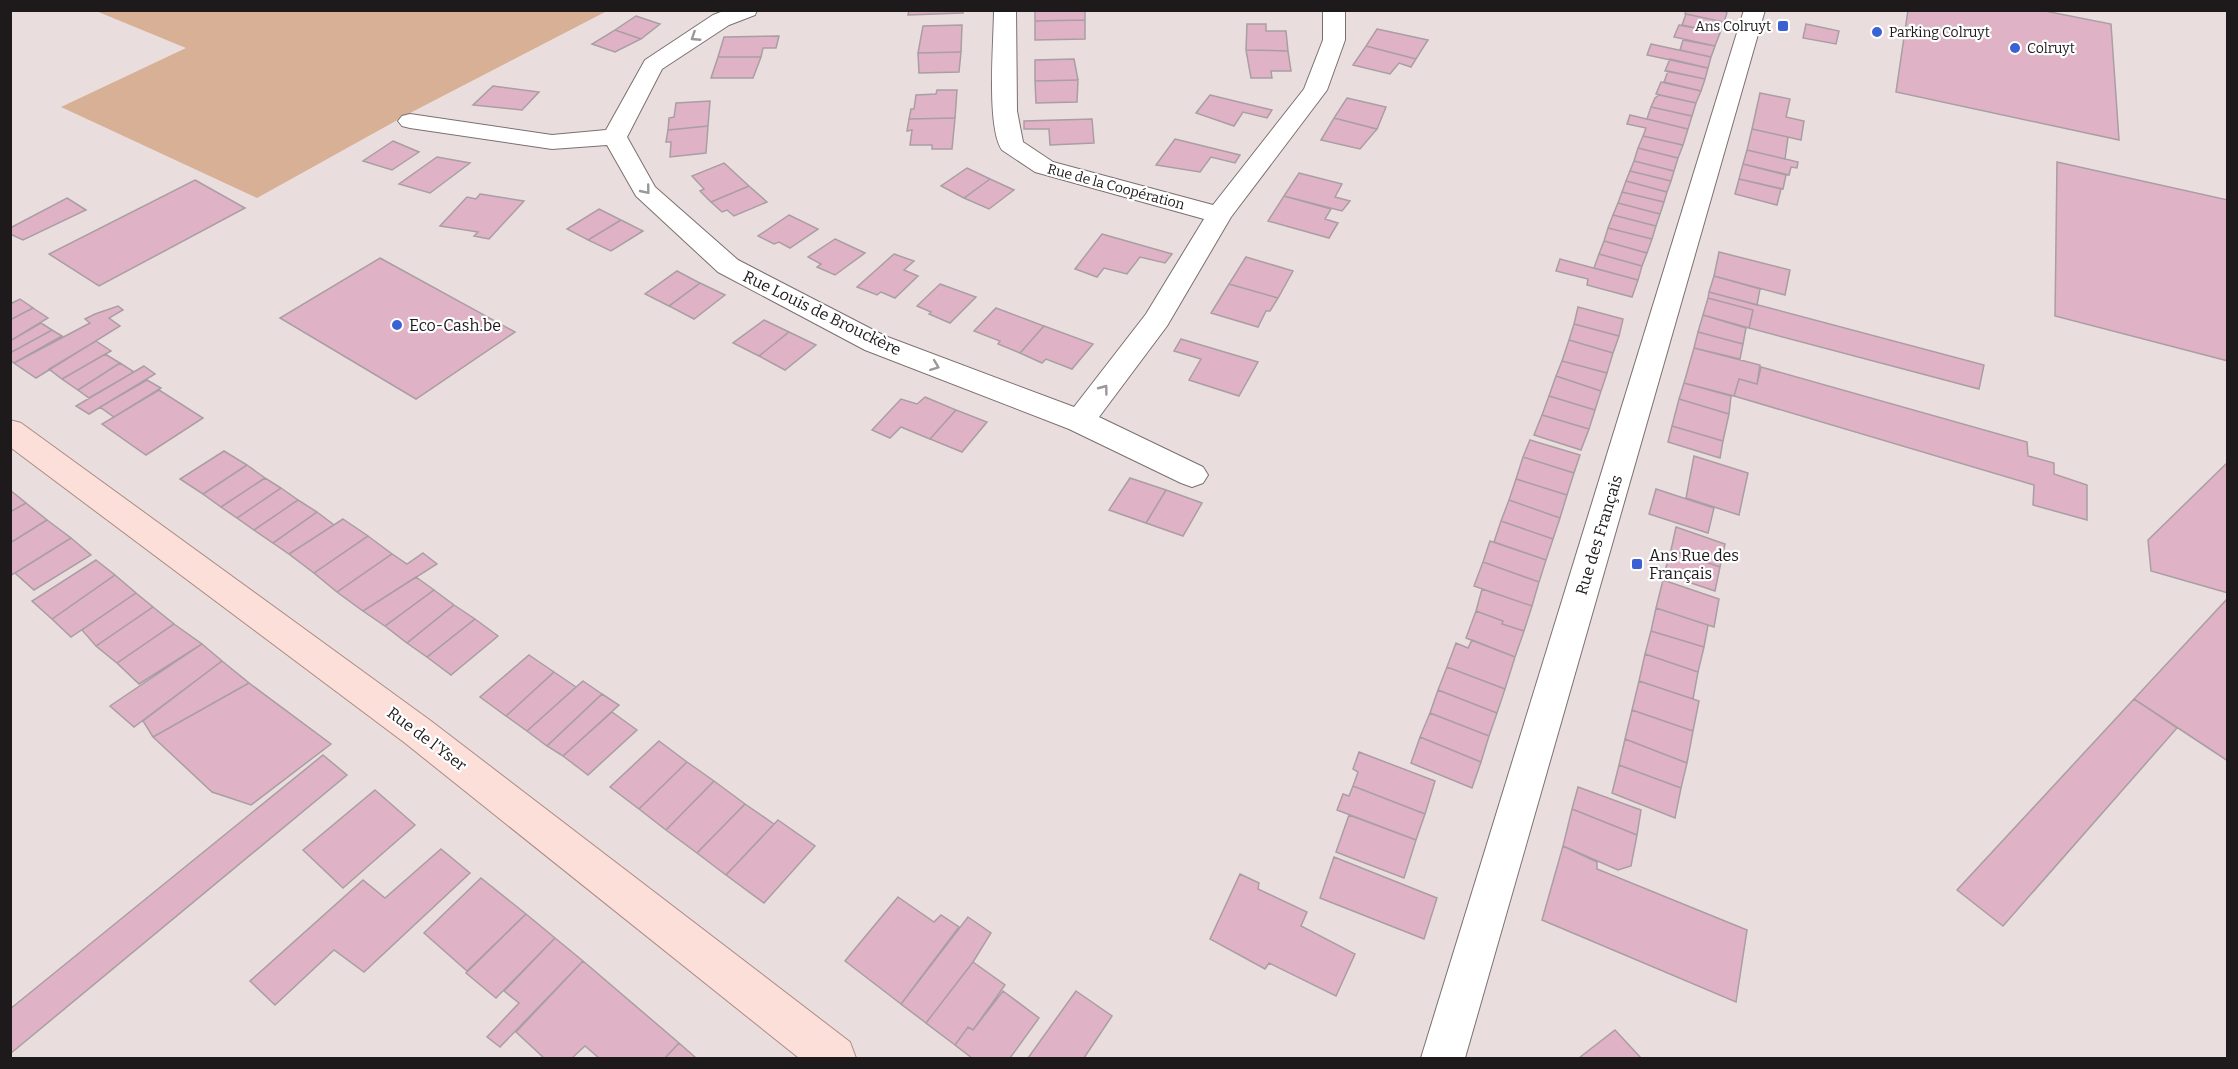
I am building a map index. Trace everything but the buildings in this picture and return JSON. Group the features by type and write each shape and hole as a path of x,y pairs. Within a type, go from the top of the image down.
{"main road":[{"name":"Rue de l'Yser","path":"10,431 418,732 834,1059"}],"street":[{"path":"410,121 552,142 615,137 652,65 721,20 747,10"},
{"name":"Rue de la Coopération","path":"1005,10 1005,111 1011,145 1044,167 1219,215"},
{"path":"1080,422 1157,319 1219,215 1315,90 1334,40 1334,10"},
{"name":"Rue des Français","path":"1443,1059 1696,214 1754,10"},
{"name":"Rue Louis de Brouckère","path":"615,137 645,191 728,266 875,342 1080,422 1192,475"}],"shaded area":[{"path":"96,11 607,11 410,113 257,198 61,107 186,48"}],"place":[{"name":"Ans Colruyt","path":"1783,26"},
{"name":"Parking Colruyt","path":"1877,32"},
{"name":"Colruyt","path":"2015,48"},
{"name":"Eco-Cash.be","path":"397,325"},
{"name":"Ans Rue des Français","path":"1637,564"}]}
